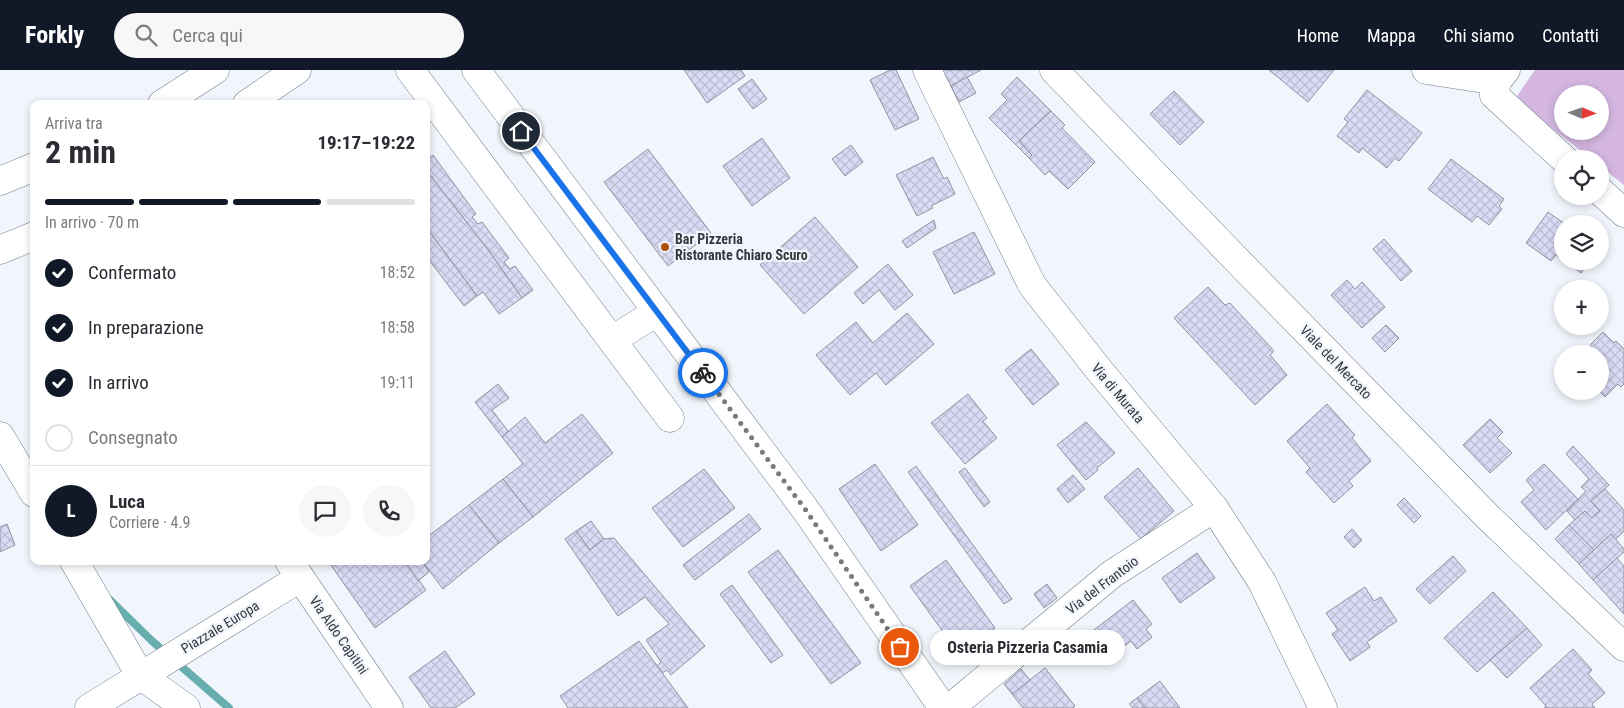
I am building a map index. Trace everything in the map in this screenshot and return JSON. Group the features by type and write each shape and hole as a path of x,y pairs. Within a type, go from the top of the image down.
{"street":[{"path":"168,100 215,70"},
{"path":"253,100 297,70"},
{"path":"410,70 670,418"},
{"path":"476,70 805,509 943,708"},
{"name":"Via di Murata","path":"928,70 1032,285 1099,370 1214,508 1262,582 1323,708"},
{"name":"Viale del Mercato","path":"1054,70 1487,516 1624,647"},
{"path":"1426,70 1502,76 1494,95 1554,150"},
{"path":"0,181 30,169"},
{"path":"1609,199 1624,213"},
{"path":"0,250 30,238"},
{"path":"612,340 657,312"},
{"path":"0,436 30,487"},
{"name":"Via del Frantoio","path":"950,708 1112,574 1214,508"},
{"path":"76,565 140,676 186,708"},
{"name":"Piazzale Europa","path":"89,708 140,676 294,570"},
{"name":"Via Aldo Capitini","path":"294,570 389,708"}],"shaded area":[{"path":"1535,70 1624,70 1624,185 1609,173 1609,150 1580,150 1567,140 1609,140 1609,85 1554,85 1554,130 1515,99"}],"building":[{"path":"684,70 741,70 745,76 707,103"},
{"path":"890,70 896,70 919,119 895,130 870,80"},
{"path":"942,70 981,70 951,86"},
{"path":"1269,70 1334,70 1308,102"},
{"path":"967,77 976,93 959,102 951,86"},
{"path":"1017,77 1051,111 1019,141 1032,155 1029,158 989,118 1007,100 1001,94"},
{"path":"752,79 767,99 753,109 738,89"},
{"path":"1367,90 1422,133 1399,161 1395,158 1387,168 1362,148 1359,153 1337,136 1348,122 1344,119"},
{"path":"1174,91 1204,122 1180,145 1150,114"},
{"path":"1051,111 1065,125 1062,128 1095,162 1068,189 1049,171 1045,175 1029,158 1032,155 1019,141"},
{"path":"762,138 790,178 752,206 723,166"},
{"path":"851,145 863,162 845,176 832,159"},
{"path":"648,149 711,233 668,266 604,182"},
{"path":"433,155 476,214 472,217 478,224 482,222 509,258 504,262 510,269 515,266 533,290 522,298 489,251 430,175 430,157"},
{"path":"933,157 944,179 947,177 955,194 931,206 933,208 917,216 896,175"},
{"path":"1451,159 1504,199 1499,206 1502,209 1489,225 1477,216 1472,222 1428,189"},
{"path":"430,175 489,251 522,298 499,314 483,292 477,296 430,232"},
{"path":"1548,212 1554,216 1554,257 1551,261 1526,243"},
{"path":"815,217 858,267 804,314 760,265"},
{"path":"934,220 936,228 907,248 902,241"},
{"path":"430,232 477,296 464,306 430,261"},
{"path":"974,232 995,274 954,294 933,252"},
{"path":"1384,239 1412,271 1401,281 1373,249"},
{"path":"888,264 913,295 895,310 879,290 863,304 854,293"},
{"path":"1347,280 1355,289 1362,282 1385,307 1362,328 1331,295"},
{"path":"1208,287 1225,305 1230,303 1274,351 1270,355 1287,375 1255,405 1174,318"},
{"path":"907,313 934,344 886,385 876,373 850,395 816,355 856,322 873,343"},
{"path":"1386,325 1399,338 1385,352 1372,338"},
{"path":"1600,335 1606,335 1624,349 1624,384 1621,387 1618,384 1609,393 1609,345 1590,345"},
{"path":"1031,349 1059,384 1033,405 1005,370"},
{"path":"498,384 509,398 492,410 508,431 502,437 475,402"},
{"path":"968,394 987,418 983,421 997,438 965,464 931,423"},
{"path":"1327,404 1355,435 1352,438 1371,461 1349,481 1353,486 1334,503 1306,472 1310,468 1287,441"},
{"path":"582,414 613,453 533,517 503,479 523,464 502,437 525,417 545,443"},
{"path":"1490,419 1503,432 1497,438 1512,453 1490,473 1463,445"},
{"path":"1086,422 1115,453 1086,480 1057,445"},
{"path":"1573,446 1609,485 1591,501 1600,511 1592,518 1585,511 1575,520 1567,511 1586,491 1581,487 1589,479 1566,454"},
{"path":"875,464 918,525 881,551 839,489"},
{"path":"1544,464 1578,499 1546,530 1521,502 1534,490 1526,480"},
{"path":"916,466 1012,599 1004,604 908,472"},
{"path":"965,468 990,502 984,507 959,472"},
{"path":"1138,468 1174,511 1141,539 1104,497"},
{"path":"704,469 735,508 683,547 652,508"},
{"path":"1073,475 1085,489 1068,503 1057,489"},
{"path":"503,479 533,517 499,543 469,505"},
{"path":"1605,489 1624,510 1624,531 1615,540 1611,534 1594,550 1569,525 1585,511 1592,518 1600,511 1591,501"},
{"path":"1404,498 1421,516 1414,523 1397,505"},
{"path":"469,505 499,543 443,589 425,565 430,565 430,535"},
{"path":"749,514 761,529 695,580 683,565"},
{"path":"591,521 604,539 590,550 576,531"},
{"path":"7,524 15,545 0,552 0,527"},
{"path":"1569,525 1594,550 1579,564 1555,539"},
{"path":"1352,529 1362,540 1354,548 1344,537"},
{"path":"576,531 590,550 604,539 614,538 705,646 671,675 667,670 662,673 657,666 661,662 646,640 669,624 645,597 618,616 565,539"},
{"path":"1611,534 1624,549 1624,552 1593,580 1579,564"},
{"path":"778,550 861,663 831,684 748,572"},
{"path":"1197,553 1215,578 1180,603 1162,578"},
{"path":"1453,556 1466,571 1430,604 1416,589"},
{"path":"1617,558 1624,566 1624,614 1593,580"},
{"path":"946,560 995,628 959,654 910,586"},
{"path":"331,565 408,565 426,590 375,628"},
{"path":"408,565 425,565 429,572 418,581"},
{"path":"1047,584 1057,598 1044,608 1034,594"},
{"path":"732,585 783,655 771,663 720,594"},
{"path":"1365,587 1374,601 1381,597 1397,621 1367,642 1370,647 1350,661 1332,634 1338,630 1326,613"},
{"path":"1493,592 1527,628 1477,672 1444,638"},
{"path":"1133,600 1152,624 1146,629 1152,637 1137,649 1131,641 1109,658 1090,633"},
{"path":"1527,628 1542,645 1507,678 1490,660"},
{"path":"639,641 688,708 568,708 560,696"},
{"path":"1573,649 1592,670 1588,674 1605,693 1592,704 1595,708 1544,708 1546,706 1530,688"},
{"path":"445,651 475,694 455,708 431,708 409,677"},
{"path":"1045,668 1075,706 1073,708 1023,708 1012,694"},
{"path":"1021,669 1030,680 1012,694 1004,684"},
{"path":"1160,681 1180,708 1145,708 1137,698"},
{"path":"1137,698 1145,708 1133,708 1129,704"}],"waterway":[{"path":"109,599 152,641 229,708"}],"way so far":[{"path":"703,373 805,509 900,647"}],"place":[{"name":"Bar Pizzeria Ristorante Chiaro Scuro","path":"665,247"},
{"name":"Osteria Pizzeria Casamia","path":"900,647"}],"route":[{"path":"521,131 703,373"}]}
